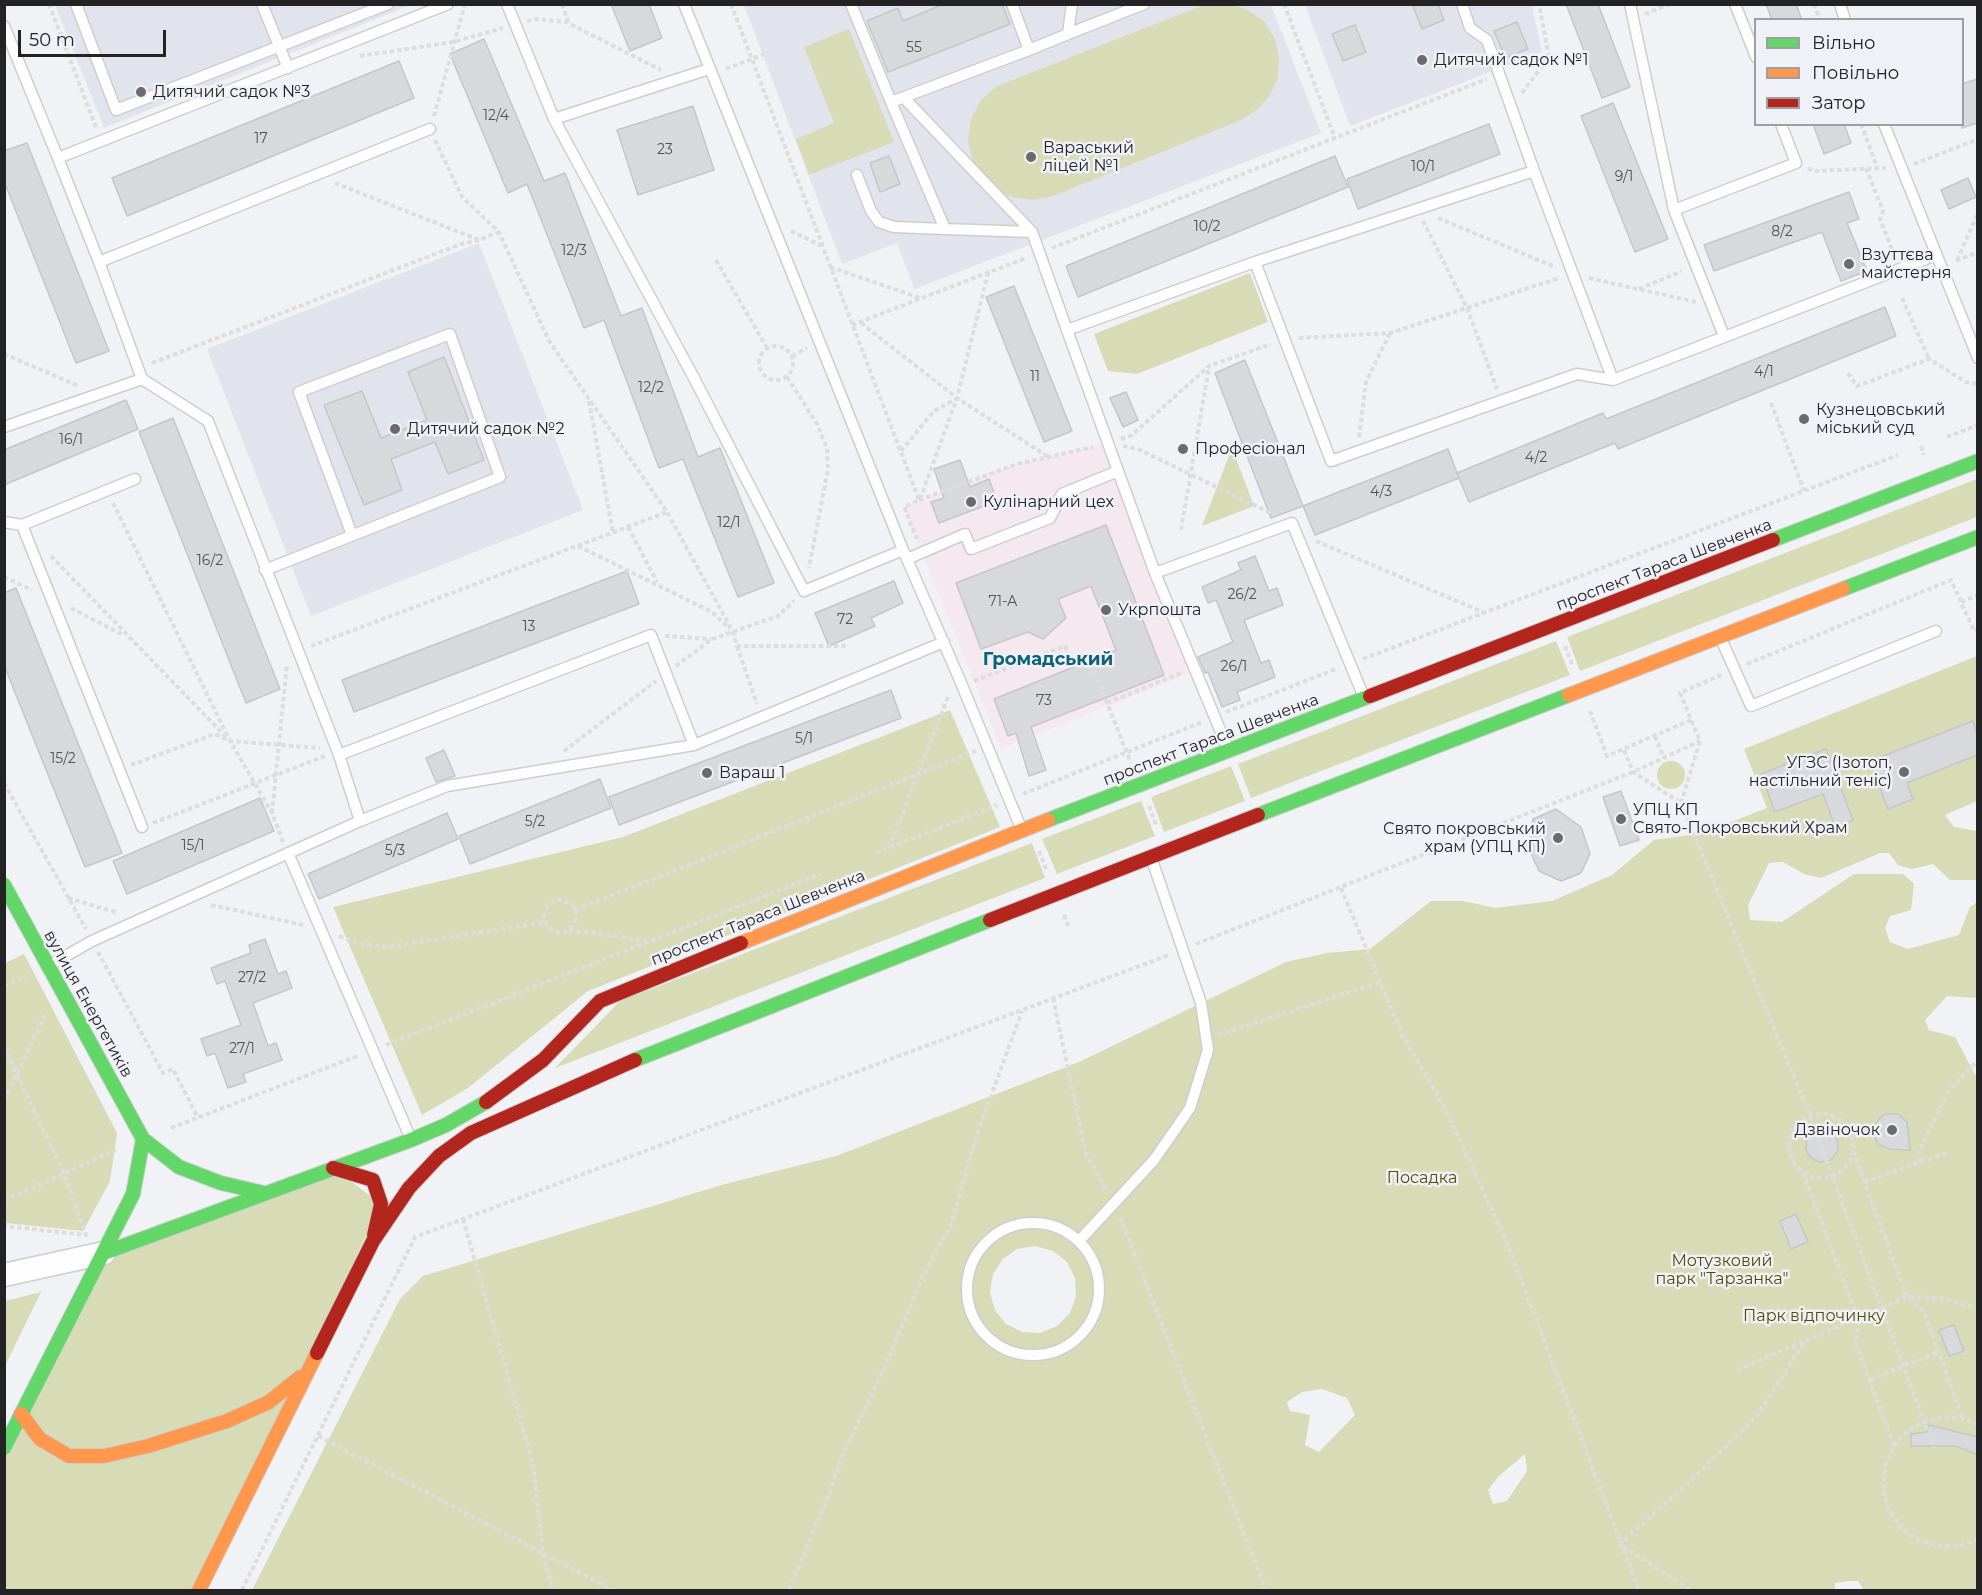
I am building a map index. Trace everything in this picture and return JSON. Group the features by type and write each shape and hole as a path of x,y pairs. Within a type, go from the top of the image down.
{"main road":[{"name":"проспект Тараса Шевченка","path":"104,1253 446,1125 487,1101 543,1060 600,1001 858,894 1977,461"},
{"path":"200,1590 373,1242 409,1188 439,1156 471,1133 650,1054 1167,850 1977,537"},
{"name":"вулиця Енергетиків","path":"4,885 143,1139"},
{"path":"4,1448 133,1194 143,1139 179,1167 221,1183 264,1193"},
{"path":"333,1167 373,1180 381,1204 373,1242"},
{"path":"21,1414 40,1439 69,1456 104,1456 148,1446 227,1421 269,1402 308,1371"}],"street":[{"path":"4,1275 104,1253"}],"lane":[{"path":"76,4 116,110 388,4"},
{"path":"262,4 288,68"},
{"path":"58,158 448,4"},
{"path":"507,4 554,119 694,378 804,591 905,554 922,552 965,534 971,549 1050,518 1062,494 1118,471"},
{"path":"684,4 905,554 963,686 1022,831"},
{"path":"851,4 945,229"},
{"path":"1012,4 1029,50"},
{"path":"1068,34 1072,4"},
{"path":"891,102 1144,4"},
{"path":"1462,4 1470,28 1487,40 1613,380"},
{"path":"1630,4 1674,210 1724,336"},
{"path":"1735,4 1754,54"},
{"path":"4,26 99,262 140,374 208,421 296,652 337,752 360,821"},
{"path":"554,119 709,69"},
{"path":"904,98 1032,232 1155,573 1229,752"},
{"path":"1674,210 1796,163 1782,126"},
{"path":"1885,126 1977,358"},
{"path":"99,262 430,129"},
{"path":"1067,330 1255,262 1534,171"},
{"path":"857,175 871,211 879,222 894,226 1032,232"},
{"path":"1255,262 1330,461 1577,374 1613,380 1936,255"},
{"path":"265,570 500,477 450,334 299,392 352,535"},
{"path":"4,427 99,394 140,374"},
{"path":"4,522 22,525 135,479"},
{"path":"1155,573 1292,523 1365,699"},
{"path":"22,525 142,827"},
{"path":"1720,636 1751,706 1936,632"},
{"path":"337,752 651,634 694,745"},
{"path":"48,966 92,941 185,899 360,821 447,786 694,745 944,642"},
{"path":"288,854 411,1140"},
{"path":"1079,1241 1154,1160 1191,1108 1208,1050 1201,1004 1185,949 1151,857"},
{"path":"1034,1222 1058,1227 1079,1241 1093,1260 1099,1284 1096,1308 1085,1330 1066,1346 1043,1355 1019,1354 996,1345 979,1328 968,1306 966,1281 974,1258 989,1239 1010,1226 1034,1222"}],"path":[{"path":"49,4 101,141"},
{"path":"465,4 430,129 462,197 499,232 549,341 667,512 733,632 762,717"},
{"path":"562,4 570,24"},
{"path":"731,4 920,500"},
{"path":"1284,4 1335,138"},
{"path":"1511,108 1549,57 1539,4"},
{"path":"1633,18 1670,4"},
{"path":"358,57 453,42 537,19 570,24 678,79"},
{"path":"709,69 728,68 764,54"},
{"path":"852,325 1499,74"},
{"path":"1862,126 1877,167"},
{"path":"1796,163 1813,171 1877,167 1901,169 1977,139"},
{"path":"1866,168 1883,211 1880,219 1899,269"},
{"path":"315,175 479,240"},
{"path":"1418,209 1573,274"},
{"path":"1418,209 1467,308 1501,401"},
{"path":"1957,260 1977,213"},
{"path":"770,221 823,247"},
{"path":"140,374 461,244 499,232"},
{"path":"1940,267 1977,252"},
{"path":"716,260 767,348"},
{"path":"1639,289 1696,266"},
{"path":"830,267 921,299"},
{"path":"922,552 904,507 920,500 957,398 988,273"},
{"path":"1902,298 1929,359 1966,382 1977,384"},
{"path":"861,322 957,398 1048,457"},
{"path":"1357,452 1366,382 1390,333"},
{"path":"778,346 792,356 793,367 787,376 776,381 762,373 760,356 767,348 778,346"},
{"path":"4,354 99,394"},
{"path":"1848,373 1857,386 1929,359"},
{"path":"1181,530 1209,366"},
{"path":"787,376 818,424 827,448 828,470 804,591"},
{"path":"588,398 613,533"},
{"path":"900,451 934,411 957,398"},
{"path":"1771,403 1804,491"},
{"path":"1947,437 1977,425"},
{"path":"1108,443 1138,449 1292,523 1318,543 1485,613"},
{"path":"876,853 1214,717 1898,455"},
{"path":"107,490 230,741 272,813 288,854"},
{"path":"272,813 288,654 667,512"},
{"path":"628,527 658,584"},
{"path":"578,546 712,612 733,632"},
{"path":"46,550 230,741"},
{"path":"1681,803 1700,741 1680,693 1951,580 1974,631 1977,630"},
{"path":"1543,591 1607,756 1691,720"},
{"path":"1961,602 1977,595"},
{"path":"651,634 712,639"},
{"path":"737,646 848,646"},
{"path":"889,848 951,691 1065,646 1070,662 1088,656 1167,850"},
{"path":"1107,703 1194,668"},
{"path":"970,670 978,691"},
{"path":"120,769 215,734 230,741 337,752"},
{"path":"1655,736 1664,758"},
{"path":"242,1590 415,1237 1185,949 1633,772 1700,741"},
{"path":"575,910 988,746"},
{"path":"1624,750 1633,772 1681,803 1810,1116 1934,1448"},
{"path":"142,827 337,752"},
{"path":"165,1130 821,874"},
{"path":"1341,888 1402,1034 1446,1110 1505,1238 1639,1590"},
{"path":"68,898 139,920"},
{"path":"185,899 320,928 359,944 388,947 545,922"},
{"path":"568,930 575,921 575,910 565,901 556,900 544,911 545,922 557,932 568,930 652,941"},
{"path":"1206,1039 1380,982"},
{"path":"4,1100 59,985"},
{"path":"1053,998 1086,1154 1114,1203 1266,1590"},
{"path":"789,1590 832,1487 843,1454 887,1362 924,1274 951,1226 976,1137 1022,1010"},
{"path":"4,1047 64,1174 86,1234 4,1226"},
{"path":"1921,1162 1918,1153 1949,1090 1977,1060"},
{"path":"1894,1446 1856,1344 1858,1319 1803,1173 1791,1157 1790,1138 1800,1121 1810,1116 1819,1113 1840,1119 1853,1137 1853,1152 1907,1298 1924,1312 1963,1419"},
{"path":"4,1201 120,1149"},
{"path":"1803,1173 1822,1179 1833,1176 1847,1166 1853,1152"},
{"path":"1864,1182 1947,1153"},
{"path":"463,1219 533,1464 543,1554 553,1590"},
{"path":"1737,1370 1907,1298 1941,1298 1977,1309"},
{"path":"1620,1544 1756,1417 1805,1342"},
{"path":"1869,1380 1939,1352"},
{"path":"1977,1425 1963,1419 1943,1417 1924,1422 1907,1431 1894,1446 1885,1466 1883,1488 1888,1509 1900,1527 1918,1540 1939,1546 1960,1546 1977,1539"},
{"path":"318,1436 613,1590"},
{"path":"1620,1544 1690,1590"}],"shaded area":[{"name":"Дитячий садок №3","path":"55,5 411,5 104,128"},
{"name":"Вараський ліцей №1","path":"744,5 1271,5 1321,133 914,289 897,243 842,264"},
{"name":"Дитячий садок №1","path":"1305,5 1532,5 1542,52 1350,126"},
{"name":"Дитячий садок №2","path":"479,243 583,510 311,616 207,349"},
{"path":"1108,443 1195,671 1001,749 904,507 1017,464"}],"green space":[{"path":"1204,5 1232,5 1246,9 1264,21 1275,39 1279,58 1278,77 1270,95 1258,109 1241,120 1053,196 1034,200 1015,198 997,191 983,178 973,162 968,141 971,119 981,100 997,86"},
{"path":"849,29 894,142 809,175 796,139 834,123 804,47"},
{"path":"1250,273 1268,322 1137,374 1108,371 1094,334"},
{"path":"1232,448 1254,506 1202,526"},
{"path":"1977,479 1977,517 1580,671 1567,637"},
{"path":"1556,641 1570,675 1251,798 1238,764"},
{"name":"Посадка","path":"1977,656 1977,801 1945,815 1954,827 1977,831 1977,880 1950,880 1933,864 1912,869 1898,865 1889,853 1880,853 1821,878 1804,874 1783,862 1769,863 1748,905 1750,920 1782,922 1854,874 1903,874 1914,884 1911,910 1890,916 1885,928 1890,942 1908,949 1959,935 1970,907 1977,902 1977,998 1947,996 1925,1020 1929,1030 1955,1037 1977,1078 1977,1590 1864,1590 1858,1581 1848,1581 1835,1583 1835,1590 252,1590 400,1299 423,1276 725,1184 836,1156 1079,1062 1286,962 1327,953 1370,949 1431,901 1463,901 1495,908 1552,901 1612,875 1654,840 1703,833 1767,808 1744,749","holes":["1035,1246 1053,1251 1067,1262 1075,1278 1076,1296 1070,1313 1057,1326 1040,1333 1022,1332 1006,1324 995,1310 990,1292 993,1274 1003,1259 1017,1249","1322,1389 1347,1398 1355,1415 1319,1452 1305,1445 1310,1415 1290,1411 1287,1402 1302,1392","1525,1454 1527,1471 1507,1501 1493,1504 1488,1490 1499,1476"]},
{"path":"950,710 1000,827 588,991 468,1088 422,1115 333,907 623,837"},
{"path":"1671,761 1681,765 1685,775 1681,785 1671,789 1661,785 1657,775 1661,765"},
{"path":"1231,766 1245,801 1164,832 1151,797"},
{"path":"1141,801 1155,836 1057,874 1042,839"},
{"path":"1032,843 1045,878 555,1068 620,1001"},
{"path":"24,954 117,1133 110,1181 83,1231 5,1223 5,963"},
{"path":"333,1168 381,1204 199,1590 5,1590 4,1448 104,1253"},
{"path":"41,1292 5,1366 5,1301"}],"building":[{"path":"611,4 649,4 662,38 630,51"},
{"path":"944,4 1002,4 1010,24 888,72 867,21 898,8 903,21"},
{"path":"1412,4 1438,4 1444,20 1422,29"},
{"path":"1566,4 1598,4 1630,87 1602,98"},
{"path":"1766,4 1796,4 1801,18 1771,18"},
{"path":"1517,22 1528,49 1505,58 1494,31"},
{"path":"1355,25 1366,52 1343,61 1332,34"},
{"path":"484,39 544,181 565,173 621,316 642,308 698,457 720,448 774,583 738,597 683,459 659,468 604,320 584,328 527,184 508,193 450,54"},
{"path":"399,61 414,98 127,216 112,178"},
{"path":"1977,79 1977,123 1962,128 1964,126 1964,83"},
{"path":"1613,103 1668,239 1635,252 1581,116"},
{"path":"693,106 714,170 638,195 617,130"},
{"path":"1489,124 1500,154 1358,209 1347,179"},
{"path":"1814,126 1845,126 1851,143 1824,154"},
{"path":"27,143 109,351 76,363 4,181 4,151"},
{"path":"889,156 900,184 880,192 870,163"},
{"path":"1335,156 1348,187 1078,297 1066,266"},
{"path":"1968,178 1976,197 1949,209 1941,190"},
{"path":"1849,192 1859,219 1847,223 1867,271 1841,281 1822,232 1714,271 1704,245"},
{"path":"1014,286 1072,431 1044,442 986,297"},
{"path":"1885,307 1896,336 1618,449 1615,443 1469,502 1457,473 1603,413 1606,419"},
{"path":"444,357 484,460 448,474 435,442 391,459 402,490 364,505 324,405 362,391 381,438 427,420 408,372"},
{"path":"1245,360 1303,506 1271,518 1215,373"},
{"path":"1126,392 1138,420 1123,427 1110,398"},
{"path":"126,400 138,429 4,485 4,450"},
{"path":"173,418 280,689 246,703 139,432"},
{"path":"1448,449 1459,478 1315,535 1303,506"},
{"path":"960,460 970,487 989,479 997,501 939,523 931,502 944,498 934,469"},
{"path":"1106,525 1164,675 1031,727 1046,770 1029,776 1016,733 1008,736 994,699 1116,650 1091,586 1058,599 1066,618 1043,639 1028,632 981,649 956,583"},
{"path":"1255,556 1269,591 1277,588 1283,605 1244,620 1261,663 1269,660 1275,677 1237,692 1240,700 1222,707 1208,672 1205,673 1198,657 1233,642 1216,600 1208,603 1202,587 1241,570 1238,563"},
{"path":"627,571 639,604 354,712 342,680"},
{"path":"894,581 903,603 871,618 875,626 829,646 815,613"},
{"path":"16,588 122,853 85,867 4,665 4,593"},
{"path":"891,690 901,718 619,825 609,797"},
{"name":"УГЗС (Ізотоп, настільний теніс)","path":"1973,721 1977,734 1977,755 1907,783 1913,799 1888,809 1870,761"},
{"path":"1826,749 1853,820 1835,827 1823,794 1775,812 1761,774"},
{"path":"444,750 455,776 436,782 426,758"},
{"path":"600,779 611,808 470,864 459,836"},
{"name":"УПЦ КП Свято-Покровський Храм","path":"1621,791 1639,840 1620,846 1603,797"},
{"path":"260,798 274,831 127,894 113,861"},
{"name":"Свято покровський храм (УПЦ КП)","path":"1556,809 1581,827 1590,854 1581,873 1561,881 1539,871 1529,849 1533,819"},
{"path":"447,813 458,839 319,899 308,874"},
{"path":"265,939 278,974 286,971 292,988 253,1003 268,1046 276,1043 282,1060 243,1074 246,1082 228,1088 215,1053 207,1056 201,1039 241,1025 225,981 217,984 211,968 251,953 249,945"},
{"name":"Дзвіночок","path":"1886,1114 1898,1114 1907,1122 1910,1150 1889,1149 1878,1144 1873,1132 1874,1126"},
{"path":"1822,1130 1833,1135 1838,1146 1833,1157 1822,1162 1811,1157 1806,1146 1811,1135"},
{"path":"1796,1214 1808,1242 1791,1249 1780,1221"},
{"path":"1954,1325 1964,1351 1949,1356 1939,1330"},
{"path":"1929,1425 1977,1437 1977,1454 1955,1446 1911,1446 1911,1434 1927,1432"}],"traffic: fast":[{"path":"1773,540 1978,461"},
{"path":"1843,589 1978,537"},
{"path":"1258,815 1569,695"},
{"path":"1048,820 1370,696"},
{"path":"4,885 143,1139 179,1167 221,1183 264,1193"},
{"path":"635,1060 990,920"},
{"path":"104,1253 411,1140 446,1125 486,1102"},
{"path":"4,1448 133,1194 143,1139"}],"traffic: slow":[{"path":"1569,695 1843,589"},
{"path":"741,943 1048,820"},
{"path":"199,1590 317,1353"},
{"path":"21,1414 40,1439 69,1456 104,1456 148,1446 227,1421 269,1402 300,1377"}],"traffic: jam":[{"path":"1370,696 1773,540"},
{"path":"990,920 1258,815"},
{"path":"486,1102 543,1060 600,1001 741,943"},
{"path":"317,1353 373,1241 409,1188 439,1156 471,1133 635,1060"},
{"path":"333,1168 373,1180 381,1204 374,1235"}],"place":[{"name":"Дитячий садок №1","path":"1422,60"},
{"name":"Дитячий садок №3","path":"141,92"},
{"name":"Вараський ліцей №1","path":"1031,157"},
{"name":"Взуттєва майстерня","path":"1849,264"},
{"name":"Кузнецовський міський суд","path":"1804,419"},
{"name":"Дитячий садок №2","path":"395,429"},
{"name":"Професіонал","path":"1183,449"},
{"name":"Кулінарний цех","path":"971,502"},
{"name":"Укрпошта","path":"1106,610"},
{"name":"УГЗС (Ізотоп, настільний теніс)","path":"1904,772"},
{"name":"Вараш 1","path":"707,773"},
{"name":"УПЦ КП Свято-Покровський Храм","path":"1621,819"},
{"name":"Свято покровський храм (УПЦ КП)","path":"1558,838"},
{"name":"Дзвіночок","path":"1892,1130"}],"district":[{"name":"Громадський","path":"1048,660"}],"park label":[{"name":"Мотузковий парк \"Тарзанка\"","path":"1722,1270"},
{"name":"Парк відпочинку","path":"1814,1316"}]}
